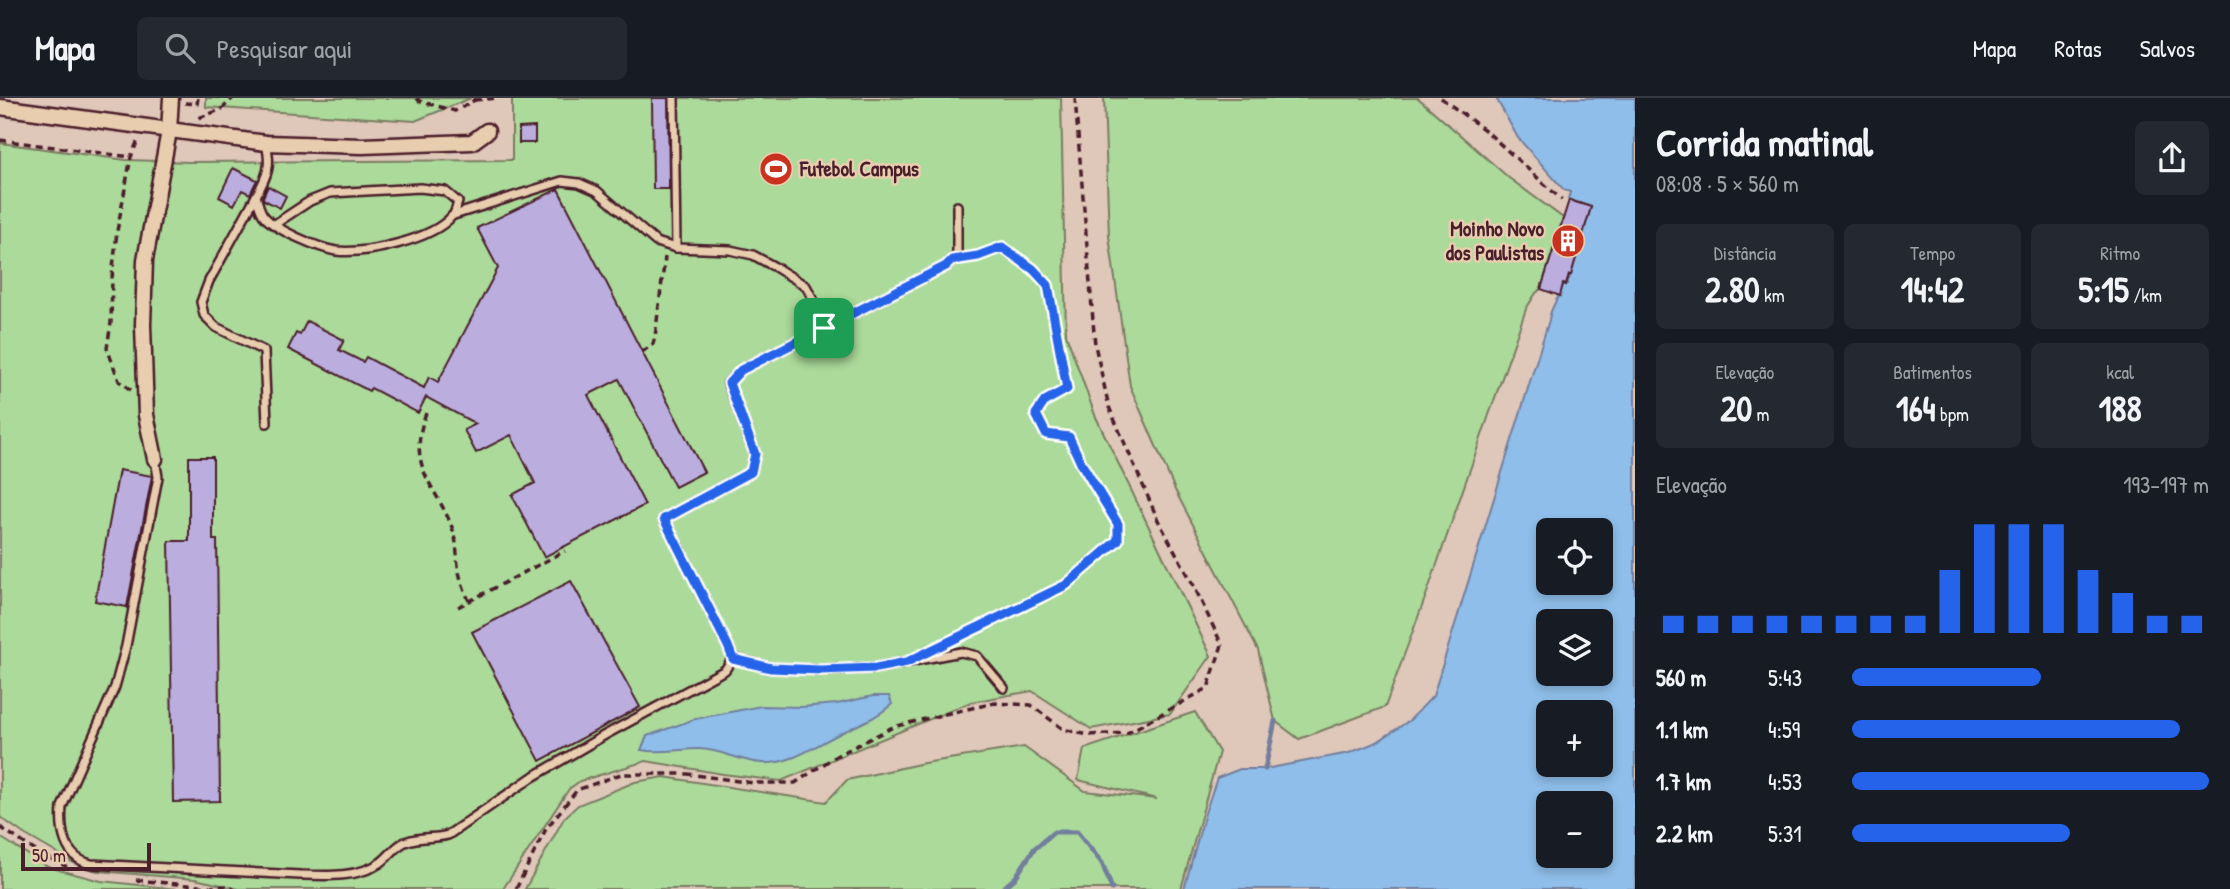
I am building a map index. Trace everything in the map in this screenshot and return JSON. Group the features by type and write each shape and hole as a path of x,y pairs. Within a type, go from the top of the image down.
{"street":[{"path":"155,458 145,401 145,260 169,131 171,100"},
{"path":"0,107 266,143 362,146 472,142 487,131"}],"lane":[{"path":"674,98 676,248"},
{"path":"266,143 271,160 263,184 209,281 201,302 204,314 216,327 264,351 267,423"},
{"path":"256,196 263,216 294,237 335,251 369,251 403,242 438,228 454,215 562,181 579,183 597,191 656,242 676,248 730,250 764,261 806,286 824,328"},
{"path":"275,224 310,201 330,193 420,188 445,191 458,202 454,215"},
{"path":"733,659 664,519 751,472 755,454 729,383 741,370 946,266 957,255 957,206"},
{"path":"155,458 158,477 126,646 115,687 62,807 64,839 72,855 83,862 325,876 367,869 382,862 391,851 406,842 425,836 436,838 448,835 531,778 725,670 733,659"},
{"path":"733,659 771,668 821,670 876,668 961,652 977,656 1004,688"}],"path":[{"path":"171,100 197,104 198,98"},
{"path":"169,131 222,109 233,98"},
{"path":"417,98 419,102 455,111 474,99 497,98"},
{"path":"516,889 546,828 577,790 621,774 688,774 752,783 795,783 836,756 893,727 945,714 995,704 1031,705 1063,729 1088,735 1127,733 1208,688 1222,645 1153,509 1109,407 1095,345 1075,98"},
{"path":"1441,98 1486,131 1562,200"},
{"path":"141,126 140,136 131,156 117,230 107,348 119,381 145,401"},
{"path":"0,140 131,156"},
{"path":"642,352 653,344 655,337 667,245"},
{"path":"943,644 1066,585 1118,540 1118,524 1081,463 1069,437 1046,434 1036,414 1045,401 1067,389 1048,285 1033,269 1002,247 978,256 952,260"},
{"path":"426,413 418,436 421,464 449,519 456,542 460,578 469,601"},
{"path":"458,607 565,551"}],"green space":[{"path":"206,98 471,98 415,121 206,107"},
{"path":"512,98 1061,98 1066,334 1095,415 1211,656 1170,714 1091,729 1032,691 971,702 781,781 646,761 580,781 569,789 503,889 239,889 195,879 98,871 81,867 0,817 0,143 126,160 512,160"},
{"path":"1104,98 1418,98 1509,178 1563,218 1541,289 1526,309 1385,707 1299,739 1275,721 1258,650 1175,490 1130,386 1109,236"},
{"path":"1195,712 1219,752 1181,889 525,889 564,818 578,805 635,782 664,777 826,802 847,780 924,763 1024,747 1085,791 1157,799 1078,780 1084,749"},
{"path":"0,837 48,867 101,881 177,889 0,889"}],"water":[{"path":"1496,98 1635,98 1635,889 1184,889 1217,778 1240,769 1265,769 1349,753 1377,742 1410,720 1433,696 1551,311 1563,284 1566,285 1571,275 1591,207 1568,199 1570,192 1564,190 1518,138"},
{"path":"873,696 889,696 892,704 868,720 783,761 754,762 707,750 641,750 647,736 695,719 761,706 837,704"}],"building":[{"path":"652,98 668,98 669,189 653,189"},
{"path":"535,127 535,143 519,143 519,128"},
{"path":"233,168 257,180 250,194 242,190 234,205 219,197"},
{"path":"268,186 286,196 280,208 264,200"},
{"path":"558,189 704,472 675,487 619,379 588,395 645,505 544,557 512,495 535,483 511,435 476,453 464,430 476,424 426,397 418,413 288,349 296,333 300,335 307,321 344,340 339,350 363,362 366,357 424,388 429,377 438,382 498,268 477,228"},
{"name":"Moinho Novo dos Paulistas","path":"1569,200 1591,207 1571,275 1566,285 1563,284 1560,296 1541,289"},
{"path":"189,457 213,457 213,540 217,540 220,801 173,802 169,541 189,541"},
{"path":"119,470 152,476 127,607 95,601"},
{"path":"571,581 640,707 540,761 472,632"}],"waterway":[{"path":"1265,769 1275,721"},
{"path":"1002,889 1015,878 1034,849 1054,832 1077,832 1102,863 1112,889"}],"place":[{"name":"Futebol Campus","path":"776,169"},
{"name":"Moinho Novo dos Paulistas","path":"1568,241"}],"route":[{"path":"1002,247 1033,269 1048,285 1067,389 1045,401 1036,414 1046,434 1069,437 1081,463 1118,524 1118,540 1066,585 907,662 876,668 821,670 771,668 733,659 664,519 751,472 755,454 729,383 741,370 824,328 946,266 952,260 978,256 1002,247"}]}
